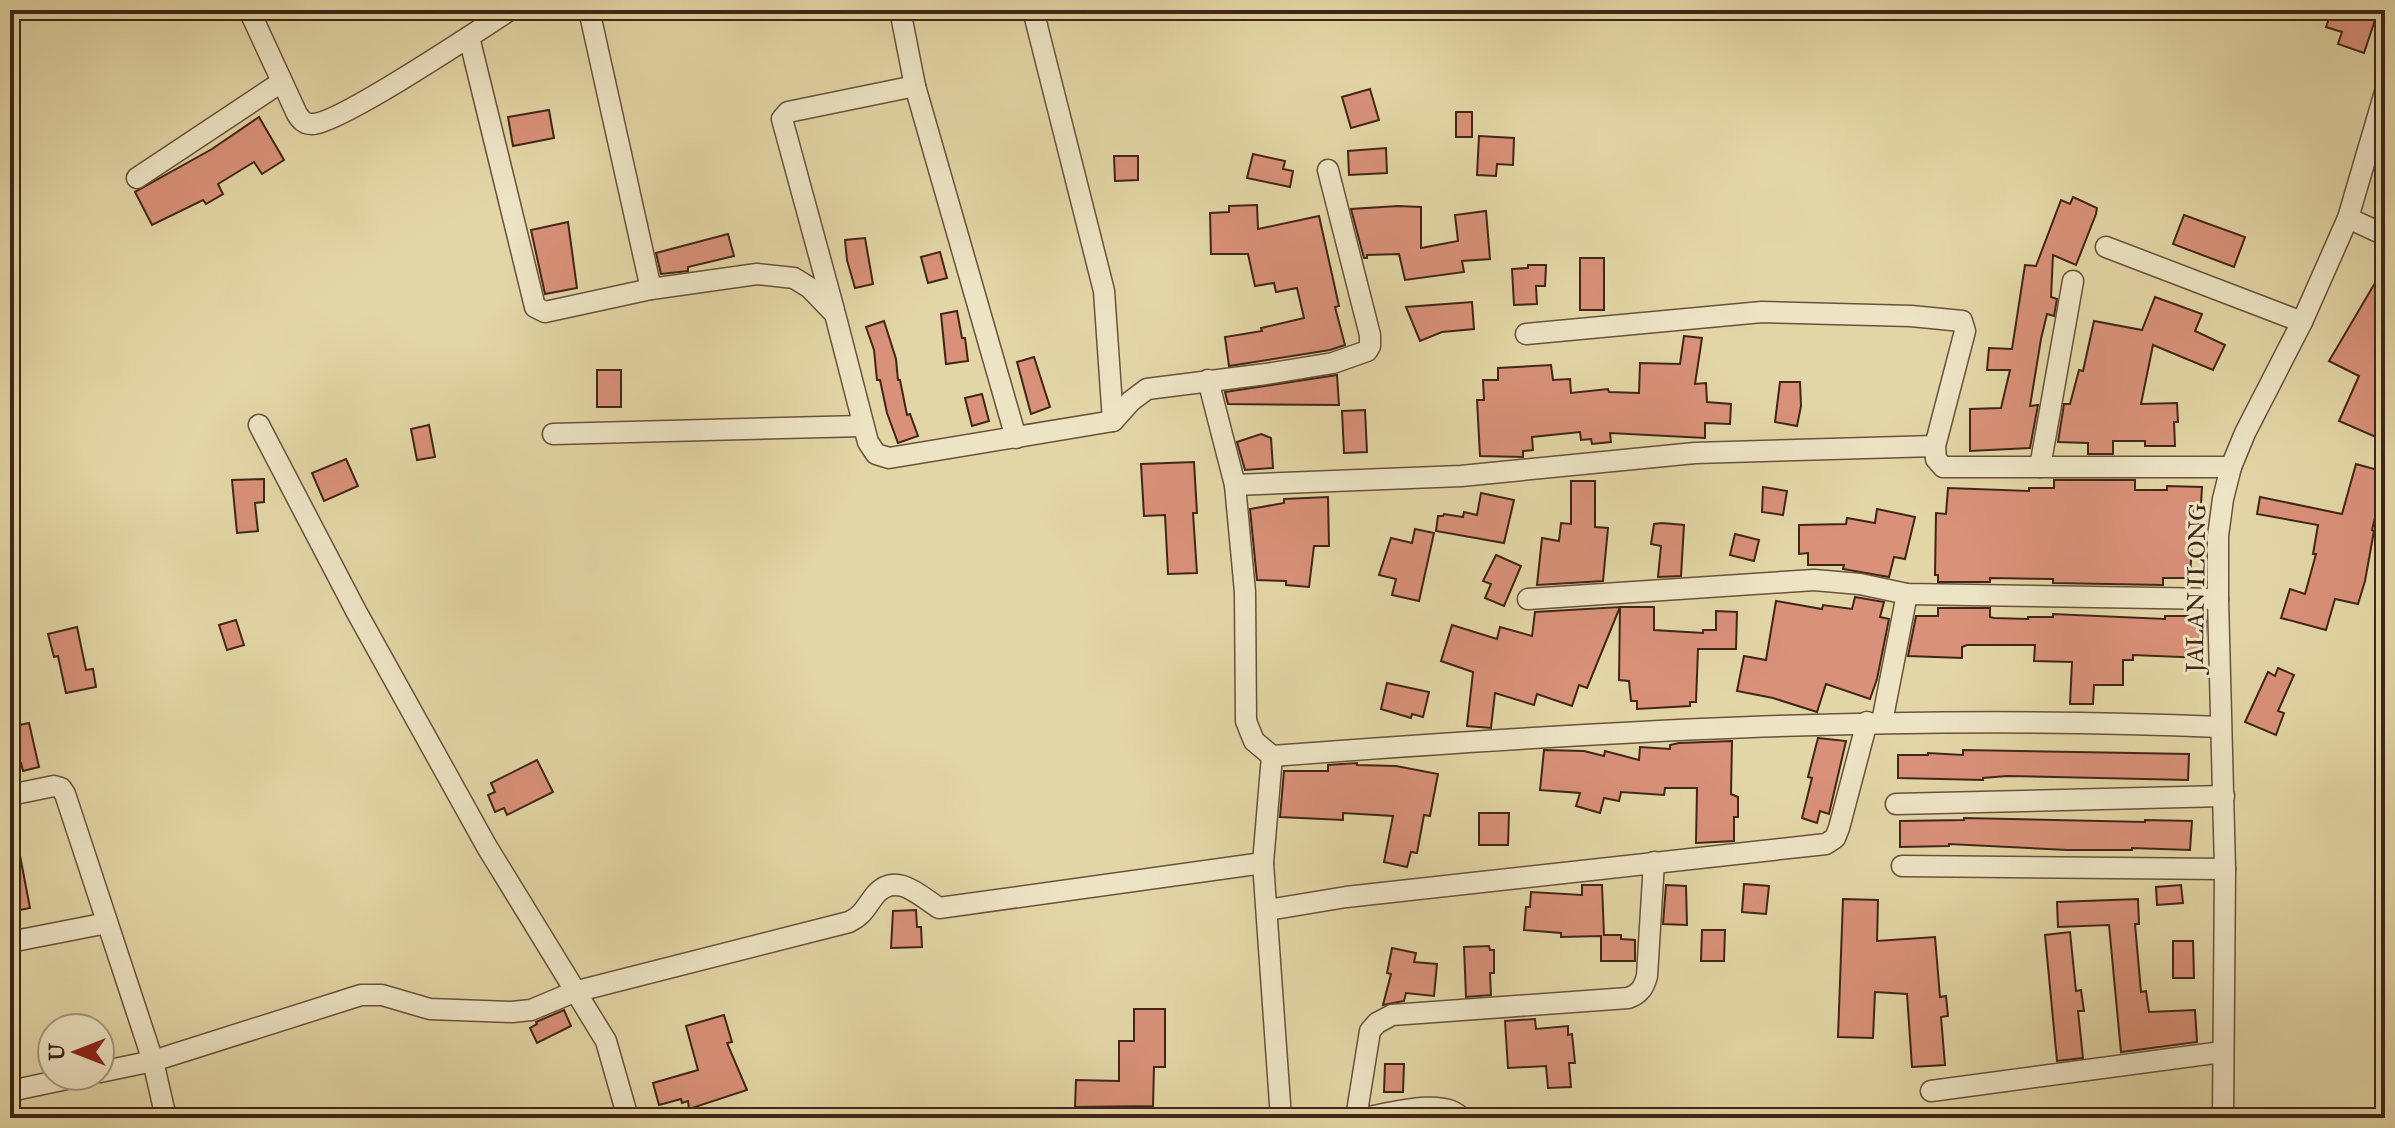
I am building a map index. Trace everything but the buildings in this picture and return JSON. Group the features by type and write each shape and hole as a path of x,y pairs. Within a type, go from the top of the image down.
{"street":[{"path":"249,10 280,83 301,120 312,124 361,102 510,10"},
{"path":"589,10 651,289"},
{"path":"900,10 915,86 1016,438"},
{"path":"1033,10 1104,291 1113,421"},
{"path":"469,37 535,307 545,312 651,289 757,274 778,274 794,278 810,288 835,314"},
{"path":"137,178 280,83"},
{"path":"915,86 788,112 782,119 863,426 876,454 889,458 1113,421 1147,389 1266,374 1333,363 1358,355 1370,346 1367,323 1328,170"},
{"name":"JALAN ILONG","path":"2223,1118 2225,869 2218,536 2223,499 2231,467 2302,322 2348,218 2385,92"},
{"path":"2348,218 2385,235"},
{"path":"2106,247 2302,322"},
{"path":"2040,467 2073,281"},
{"path":"1526,334 1762,312 1911,316 1962,321 1965,331 1935,446 1936,459 1943,467 2231,467"},
{"path":"1208,380 1235,485 1245,592 1246,721 1254,741 1272,756 1531,736 1875,722 2113,722 2220,727"},
{"path":"259,425 356,611 487,847 606,1041 628,1118"},
{"path":"553,434 863,426"},
{"path":"1235,485 1461,476 1695,453 1935,446"},
{"path":"1528,599 1814,580 1860,584 1907,594 2218,599"},
{"path":"1268,910 1346,897 1818,846 1831,842 1839,828 1875,722 1907,594"},
{"path":"1272,756 1263,863 1281,1118"},
{"path":"10,795 54,786 65,794 153,1061 166,1118"},
{"path":"1896,804 2224,796"},
{"path":"1356,1118 1370,1031 1392,1015 1628,998 1639,993 1647,976 1654,862"},
{"path":"116,1069 153,1061 361,995 382,995 430,1009 531,1010 574,992 849,922 865,912 878,892 899,885 926,896 939,908 1263,863"},
{"path":"1902,866 2225,869"},
{"path":"10,942 107,923"},
{"path":"1931,1091 2222,1052"},
{"path":"10,1091 36,1086"},
{"path":"1364,1118 1435,1107 1450,1108 1461,1118"}]}
